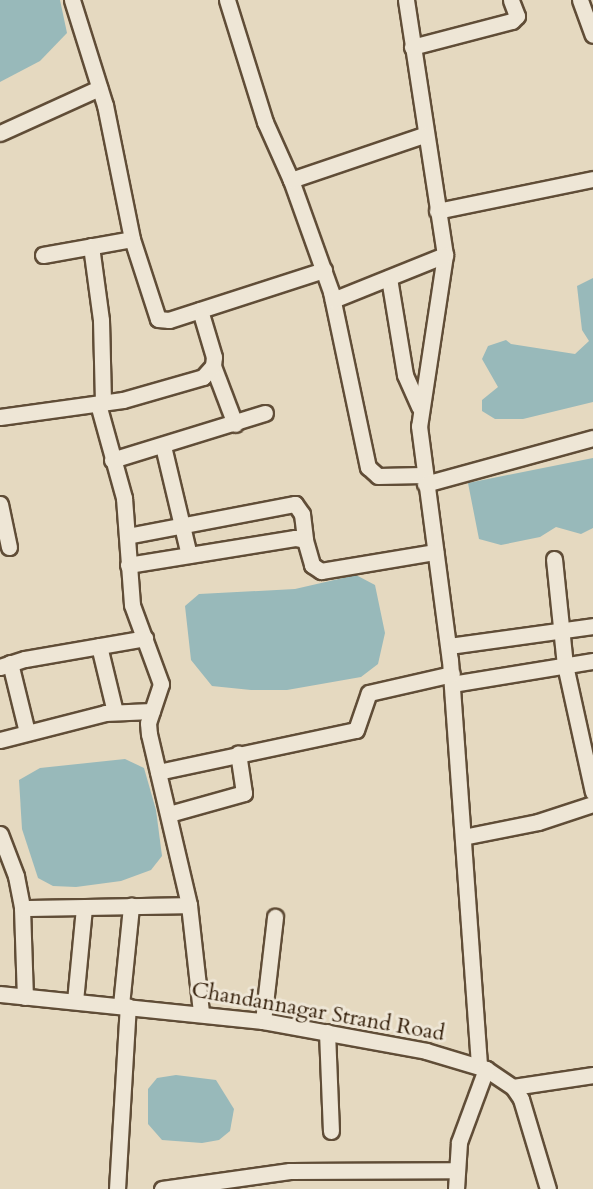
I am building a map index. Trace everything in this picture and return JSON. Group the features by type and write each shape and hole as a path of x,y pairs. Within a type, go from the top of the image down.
{"street":[{"path":"72,0 99,88 132,239 158,320 170,320 324,270"},
{"path":"227,0 265,122 291,180 324,270 333,300 368,467 378,476 424,480 593,438"},
{"path":"406,0 424,135 445,255 419,407 424,480 449,646 482,1067 459,1142 456,1189"},
{"path":"412,47 512,21 517,16 511,0"},
{"path":"580,0 593,34"},
{"path":"0,133 99,88"},
{"path":"291,180 424,135"},
{"path":"437,211 593,179"},
{"path":"43,255 132,239"},
{"path":"91,246 100,320 100,404 112,460 124,498 132,605 161,684 152,711 149,734 189,905 201,1012"},
{"path":"333,300 445,255"},
{"path":"389,278 405,375 419,407"},
{"path":"200,310 213,366 235,424"},
{"path":"0,417 100,404 203,377 213,366"},
{"path":"112,460 265,413"},
{"path":"163,446 189,555"},
{"path":"0,504 9,547"},
{"path":"127,536 295,504 302,514 305,540 312,565 321,571 435,552"},
{"path":"128,565 295,538 305,540"},
{"path":"554,559 565,665 593,792"},
{"path":"449,646 593,626"},
{"path":"27,732 5,665 145,638"},
{"path":"99,646 114,712"},
{"path":"158,772 238,753 356,730 369,693 452,679 593,661"},
{"path":"0,740 114,712 152,711"},
{"path":"169,814 244,793 238,753"},
{"path":"463,837 538,822 593,804"},
{"path":"0,834 16,876 22,908 24,997"},
{"path":"22,908 189,905"},
{"path":"117,1189 124,1005 131,906"},
{"path":"75,1001 84,907"},
{"path":"263,1022 275,917"},
{"name":"Chandannagar Strand Road","path":"0,994 201,1012 426,1050 482,1067 513,1087 529,1116 548,1189"},
{"path":"327,1032 331,1131"},
{"path":"513,1087 593,1075"},
{"path":"162,1189 227,1184 313,1170 456,1170"}],"water":[{"path":"0,0 60,0 67,33 40,61 0,82"},
{"path":"593,278 593,402 523,419 495,419 482,411 482,400 498,387 482,359 488,346 506,340 511,344 575,354 589,341 582,330 577,286"},
{"path":"593,458 593,528 581,534 556,527 540,537 501,545 479,539 468,483"},
{"path":"356,575 375,585 385,633 378,664 361,677 287,690 251,690 212,686 191,660 185,606 199,594 295,589"},
{"path":"125,759 144,768 156,810 162,856 151,870 121,881 76,887 53,886 38,878 22,829 19,780 40,768"},
{"path":"176,1075 216,1080 234,1109 230,1131 219,1140 202,1143 162,1140 148,1124 148,1089 157,1078"}]}
